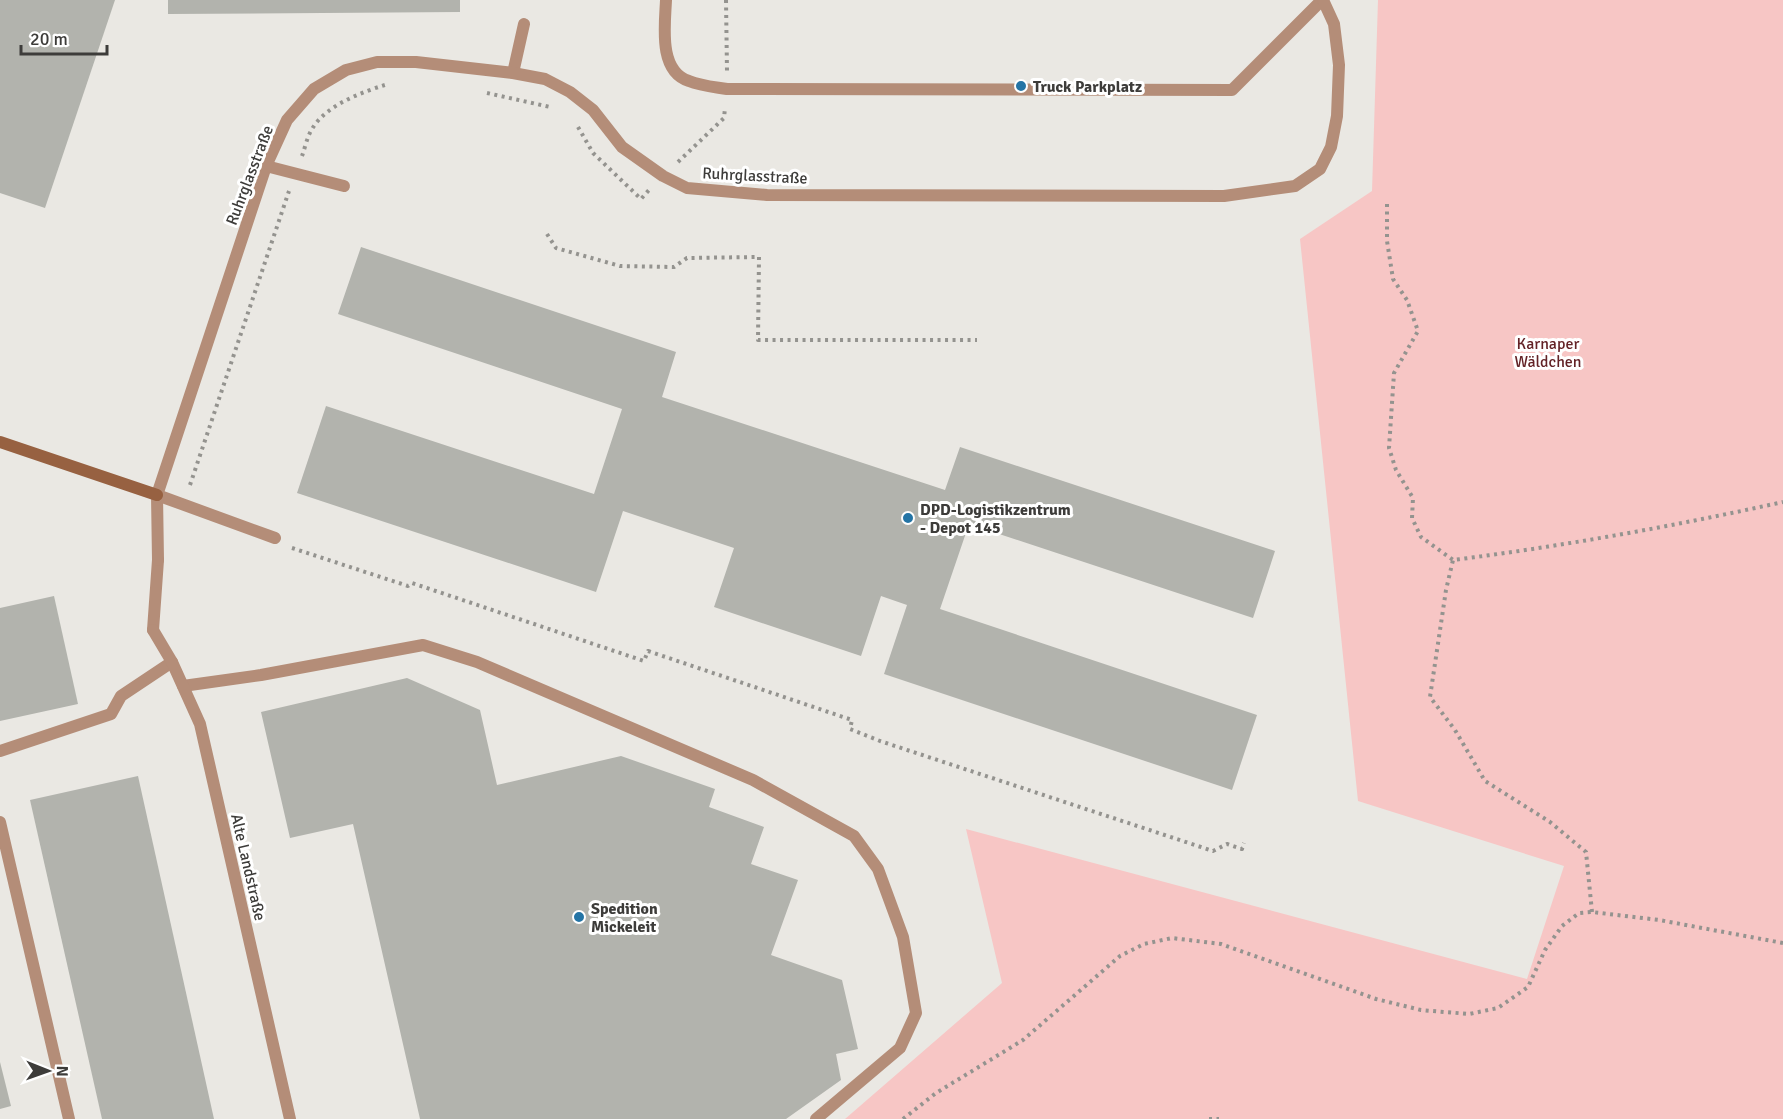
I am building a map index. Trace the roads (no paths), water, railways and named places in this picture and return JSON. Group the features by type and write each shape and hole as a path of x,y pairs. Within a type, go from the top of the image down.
{"street":[{"path":"666,0 665,35 669,64 687,81 727,89 1232,90 1322,0"},
{"name":"Ruhrglasstraße","path":"153,630 158,560 157,495 267,166 287,120 314,88 346,70 377,62 416,62 545,79 570,92 593,110 622,147 663,176 687,188 767,195 1224,196 1295,186 1320,169 1331,147 1337,116 1337,54 1334,24 1322,0"},
{"path":"513,73 524,24"},
{"path":"267,166 344,186"},
{"path":"0,442 275,538"},
{"name":"Alte Landstraße","path":"153,630 172,662 200,724 290,1119"},
{"path":"183,686 261,675 423,645 477,662 753,780 854,836 878,869 903,937 916,1013 900,1048 816,1119"},
{"path":"0,752 111,714 122,696 172,662"},
{"path":"0,822 69,1119"}],"place":[{"name":"Truck Parkplatz","path":"1021,86"},
{"name":"DPD-Logistikzentrum - Depot 145","path":"908,518"},
{"name":"Spedition Mickeleit","path":"579,917"}],"park label":[{"name":"Karnaper Wäldchen","path":"1548,352"}]}
